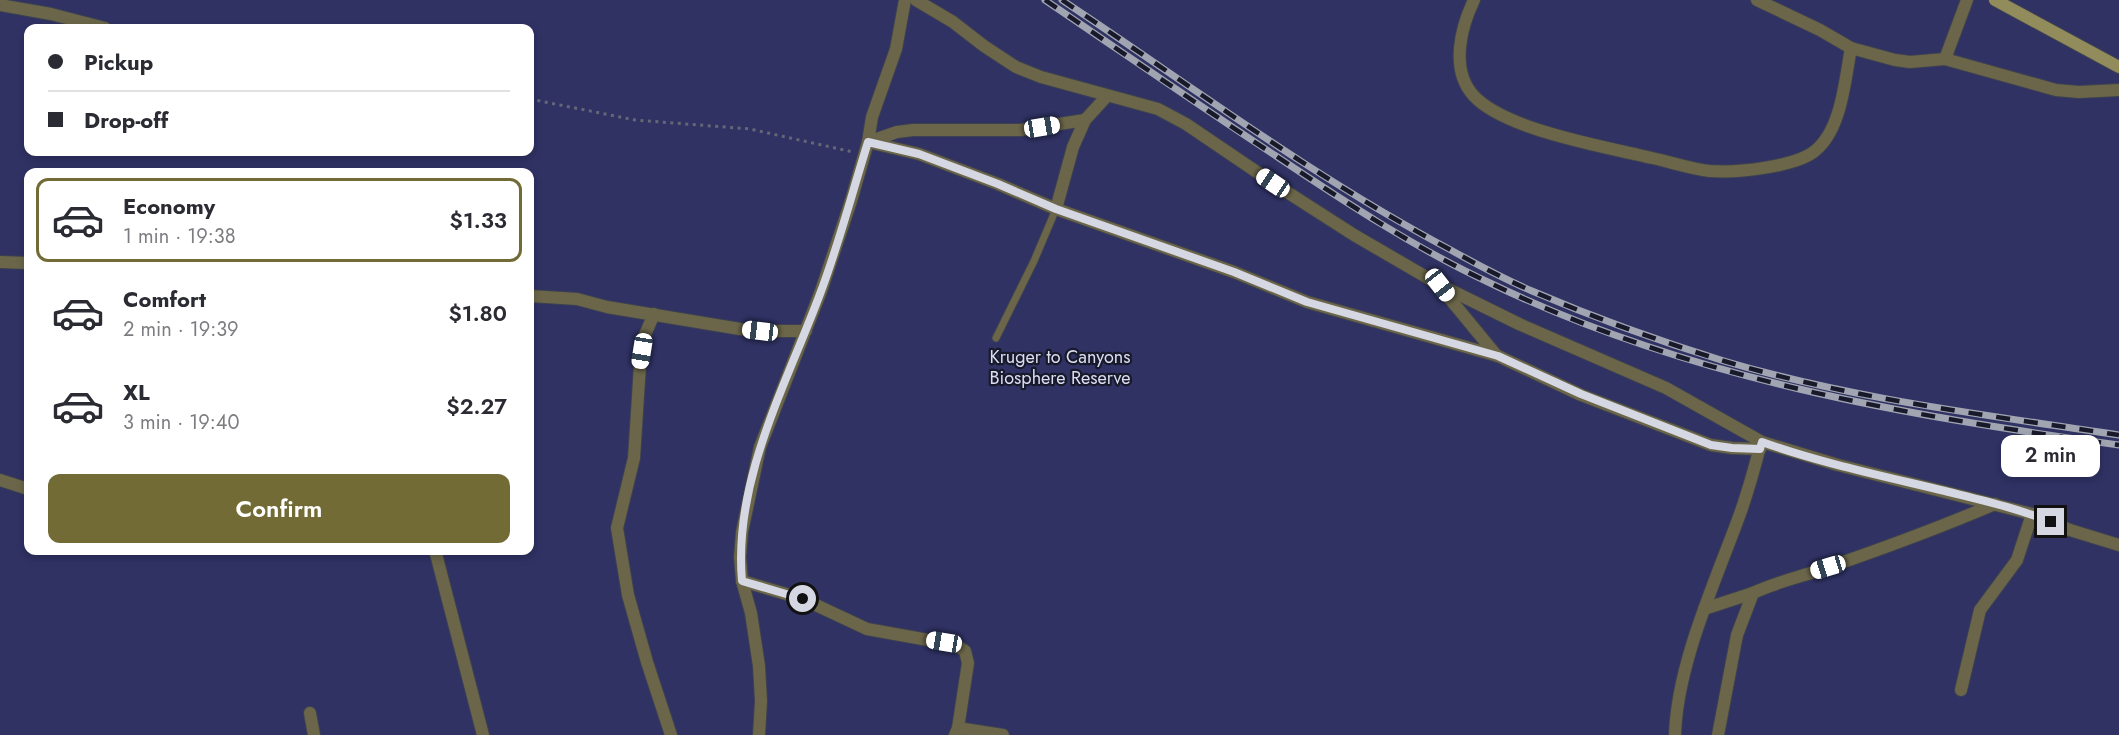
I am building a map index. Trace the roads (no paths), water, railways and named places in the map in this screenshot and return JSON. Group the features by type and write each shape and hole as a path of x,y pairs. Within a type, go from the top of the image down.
{"street":[{"path":"759,735 761,701 759,666 751,613 742,581 741,539 758,457 806,331 851,201 868,142 872,117 896,49 905,0"},
{"path":"916,0 953,22 984,46 1017,67 1041,77 1158,109 1186,124 1354,235 1440,285 1519,324 1666,388 1761,445 2032,514 2080,534 2119,545"},
{"path":"1474,0 1459,43 1461,60 1464,79 1473,95 1490,108 1521,124 1709,171 1749,170 1797,160 1816,151 1829,135 1840,104 1851,48"},
{"path":"1757,0 1820,30 1851,48 1910,62 1945,59 2056,90 2079,93 2119,90"},
{"path":"1945,59 1967,0"},
{"path":"1995,0 2119,67"},
{"path":"0,5 90,24"},
{"path":"1056,209 1070,157 1085,120 1107,96"},
{"path":"868,142 897,132 913,130 1020,130 1085,120"},
{"path":"868,142 919,154 1056,209 1234,272 1307,302 1498,356 1581,394 1711,445 1732,448 1761,445"},
{"path":"0,262 24,263"},
{"path":"1440,285 1498,356"},
{"path":"534,296 560,297 607,307 760,331 806,331"},
{"path":"654,314 644,337 634,459 617,528 628,596 671,735"},
{"path":"1675,735 1675,720 1681,692 1704,609 1738,521 1761,445"},
{"path":"0,480 24,488"},
{"path":"1704,609 1934,529 1995,504"},
{"path":"1961,690 1980,610 2017,560 2032,514"},
{"path":"436,555 483,735"},
{"path":"742,581 803,599 876,632 944,642 961,648 967,654 968,663 956,731 1003,735"},
{"path":"1718,735 1737,635 1753,593"},
{"path":"310,713 314,735"}],"lane":[{"path":"996,338 1034,261 1056,209"}],"railway":[{"path":"1045,0 1247,137 1381,224 1462,269 1565,316 1642,345 1720,369 1798,389 1958,421 2119,445"},
{"path":"1062,0 1349,192 1480,266 1556,301 1603,320 1724,361 1821,386 1920,405 2119,435"}],"park label":[{"name":"Kruger to Canyons Biosphere Reserve","path":"1060,367"}]}
